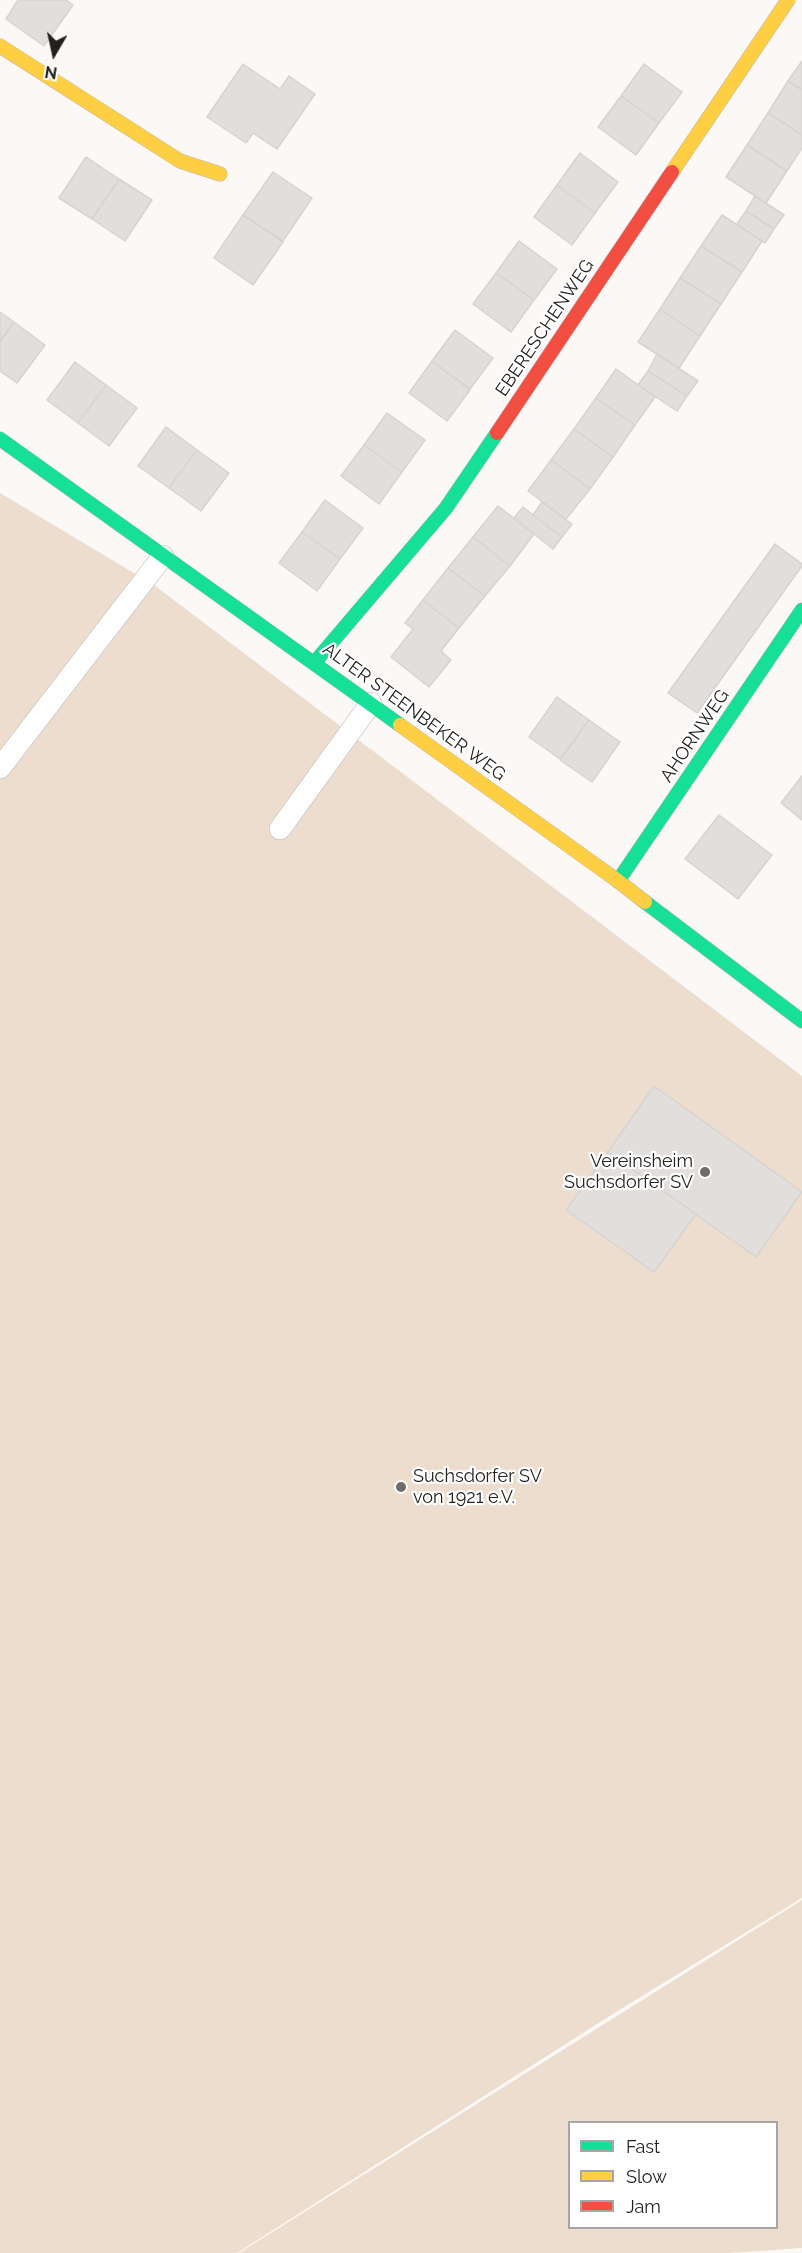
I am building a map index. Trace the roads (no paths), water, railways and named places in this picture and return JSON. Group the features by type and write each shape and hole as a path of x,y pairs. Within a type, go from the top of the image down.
{"street":[{"name":"EBERESCHENWEG","path":"315,662 446,508 788,0"},
{"path":"0,46 180,161 220,174"},
{"name":"ALTER STEENBEKER WEG","path":"0,439 315,662 618,881 676,928 802,1021"},
{"name":"AHORNWEG","path":"618,881 802,610"}],"lane":[{"path":"0,768 163,556"},
{"path":"280,829 371,703"}],"place":[{"name":"Vereinsheim Suchsdorfer SV","path":"705,1172"},
{"name":"Suchsdorfer SV von 1921 e.V.","path":"401,1487"}]}
